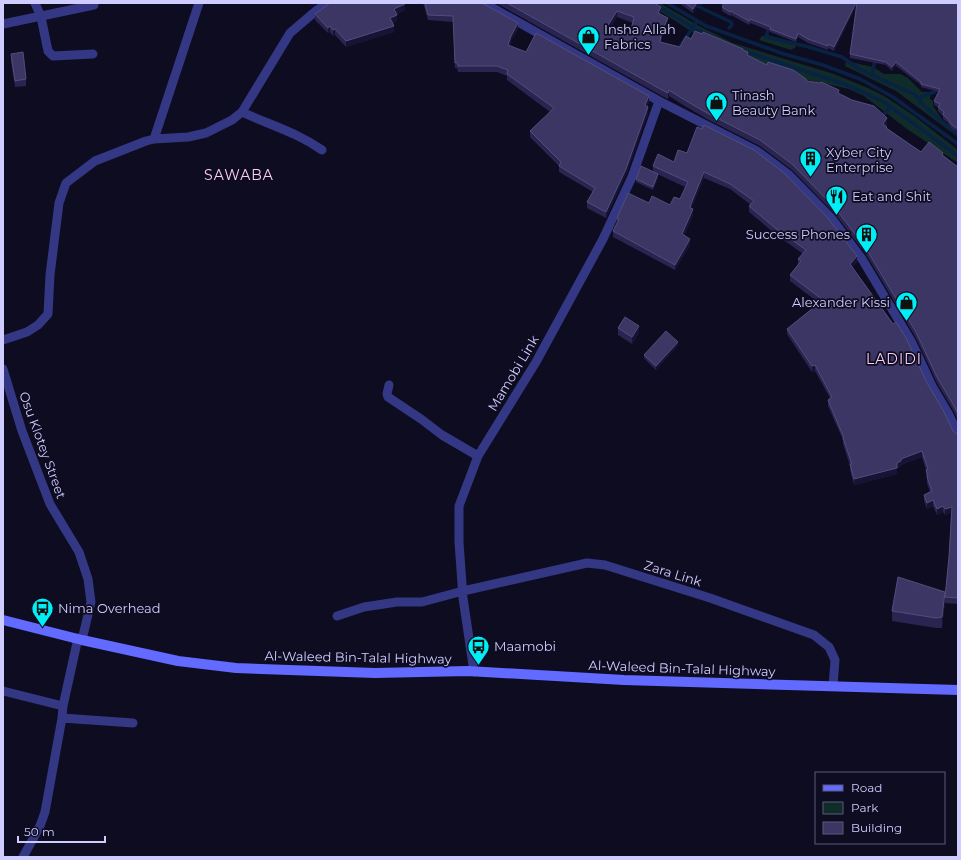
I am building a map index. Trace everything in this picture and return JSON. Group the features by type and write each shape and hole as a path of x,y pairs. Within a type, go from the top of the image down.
{"street":[{"path":"35,3 41,16 50,55 93,54"},
{"path":"154,139 199,3"},
{"path":"3,340 27,332 38,325 48,314 50,275 59,203 66,183 95,160 124,148 154,139 188,137 206,133 232,120 242,112 290,33 317,10 328,3"},
{"path":"484,3 659,101 757,151 788,174 832,220 862,259 911,341 932,386 948,413 958,434"},
{"path":"3,24 94,5"},
{"name":"Mamobi Link","path":"474,672 464,605 458,542 459,506 478,456 536,362 603,239 632,177 659,101"},
{"path":"242,112 282,128 309,141 322,150"},
{"name":"Osu Klotey Street","path":"3,369 22,431 50,504 79,552 88,579 91,602 63,706 45,812 40,826 23,857"},
{"path":"389,385 387,394 388,397 442,435 478,456"},
{"name":"Zara Link","path":"337,616 364,607 396,602 422,602 463,591 587,563 605,565 710,598 814,635 829,647 835,660 833,686"},
{"name":"Al-Waleed Bin-Talal Highway","path":"3,620 178,661 236,668 375,673 474,672 624,680 958,690"},
{"path":"3,691 63,706"},
{"path":"62,718 134,723"}],"green space":[{"path":"647,3 660,3 699,26 733,43 834,74 884,96 913,115 958,150 958,163 907,129 864,96 849,89 808,80 783,69 777,70 694,33"},
{"path":"768,35 794,42 796,47 791,50 759,40 762,36"},
{"path":"846,61 873,67 884,74 900,74 908,78 922,92 931,92 930,99 933,101 933,106 944,122 958,134 958,137 896,91 845,66"}],"building":[{"path":"330,3 405,4 394,9 397,15 390,18 394,26 346,41 335,29 333,30 330,26 328,28 315,14"},
{"path":"425,3 482,3 518,23 508,45 526,52 536,33 649,96 645,105 648,107 626,169 606,212 587,202 595,188 559,166 561,162 530,131 554,108 507,74 508,70 497,66 458,66 457,62 455,63 453,16 428,15"},
{"path":"507,3 654,3 661,7 658,13 668,18 662,31 660,42 680,47 686,36 691,39 695,31 702,34 703,32 743,49 748,52 747,55 767,65 768,62 793,70 807,81 821,82 839,90 838,93 852,100 874,106 887,118 883,124 887,127 886,128 921,152 929,142 943,153 942,155 958,167 958,414 937,377 916,332 867,250 836,209 792,164 760,140 707,113 669,90 668,93","holes":["617,11 634,17 630,34 607,27"]},
{"path":"685,3 697,3 693,9"},
{"path":"725,3 856,3 834,47 808,39 798,33 796,39 770,29 771,27 750,19 749,21 722,7"},
{"path":"857,3 958,3 958,129 943,115 944,112 938,107 940,104 934,101 940,89 921,84 921,82 896,62 892,67 886,62 850,54"},
{"path":"23,52 26,79 15,81 11,54"},
{"path":"704,125 754,150 784,173 827,217 857,256 850,264 893,324 896,322 906,338 927,383 943,410 953,431 958,434 958,598 945,597 952,507 945,509 943,506 937,509 933,500 927,503 924,495 932,491 927,477 926,470 928,469 922,451 901,459 901,461 897,463 897,468 854,479 850,464 852,464 844,438 828,400 832,397 815,365 812,366 787,329 823,300 790,275 801,261 798,259 806,250 774,227 749,206 754,201 730,184 704,172 691,204 690,208 693,209 682,234 690,239 675,265 613,231 628,193 649,203 652,196 670,205 674,197 680,199 688,182 653,166 658,154 674,162 678,150 687,153 697,127 702,129"},
{"path":"641,166 658,174 653,187 636,179"},
{"path":"625,317 639,326 632,337 618,328"},
{"path":"666,331 678,342 656,366 644,355"},
{"path":"898,577 945,592 942,617 936,618 892,611"}],"waterway":[{"path":"653,3 695,29 713,37"},
{"path":"667,3 706,26 860,79 893,97 958,144"},
{"path":"691,3 731,22 732,25 729,28"},
{"path":"677,51 697,21"},
{"path":"769,26 766,37 809,47 842,57 859,69 914,94 922,104 958,135"},
{"path":"744,51 847,85 884,102 958,156"},
{"path":"872,75 875,60"},
{"path":"918,98 938,89"},
{"path":"881,117 891,107"}],"place":[{"name":"Insha Allah Fabrics","path":"588,56"},
{"name":"Tinash Beauty Bank","path":"716,122"},
{"name":"Xyber City Enterprise","path":"811,178"},
{"name":"Eat and Shit","path":"837,216"},
{"name":"Success Phones","path":"866,254"},
{"name":"Alexander Kissi","path":"906,322"},
{"name":"Nima Overhead","path":"42,628"},
{"name":"Maamobi","path":"479,666"}],"district":[{"name":"SAWABA","path":"239,175"},
{"name":"LADIDI","path":"894,359"}]}
